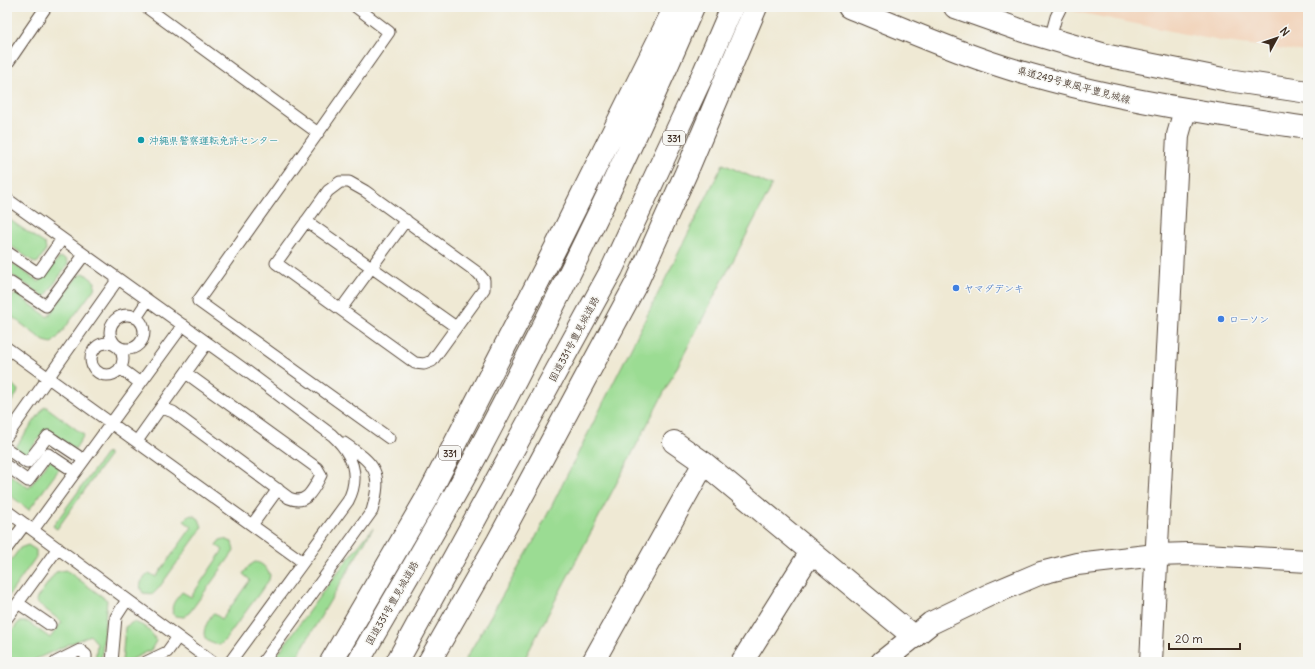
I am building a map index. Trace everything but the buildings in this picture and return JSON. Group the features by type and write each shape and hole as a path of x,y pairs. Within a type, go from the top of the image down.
{"main road":[{"name":"331","path":"331,662 429,494 560,239 674,7"},
{"name":"国道331号豊見城道路","path":"358,662 475,457 581,251 628,155 693,7"},
{"name":"国道331号豊見城道路","path":"397,662 612,269 701,79 732,7"},
{"path":"429,662 498,541 637,282 686,173 756,7"},
{"name":"県道249号東風平豊見城線","path":"849,7 963,52 1030,75 1132,100 1185,110 1308,128"},
{"path":"954,7 1050,39 1117,58 1228,80 1308,92"},
{"path":"1151,662 1178,135 1185,110"},
{"path":"674,442 704,463 914,637"},
{"path":"593,662 704,463"},
{"path":"742,662 811,552"},
{"path":"882,662 931,623 989,595 1041,573 1090,562 1156,555 1189,554 1308,561"}],"lane":[{"path":"7,64 46,7"},
{"path":"146,7 318,133"},
{"path":"356,7 389,32 198,301 389,438"},
{"path":"1050,39 1056,17 1061,7"},
{"path":"340,182 349,182 406,220 478,272 484,280 484,289 432,361 424,364 415,363 276,263 306,221 328,191 340,182"},
{"path":"7,199 183,325 332,435 366,458 373,467 376,473 377,483 372,511 263,662"},
{"path":"341,310 406,220"},
{"path":"306,221 456,327"},
{"path":"7,252 38,273 62,239"},
{"path":"7,289 11,283 46,306 84,255"},
{"path":"7,436 118,279"},
{"path":"136,318 148,300"},
{"path":"115,344 111,338 110,330 113,323 119,317 128,316 136,318 144,329 141,342 129,349 121,348 115,344 107,342 99,344 90,356 94,369 106,376 112,375 120,368 124,357 121,350 115,344"},
{"path":"7,548 29,527 75,472 183,325"},
{"path":"137,441 207,343"},
{"path":"7,348 303,562"},
{"path":"120,368 140,383"},
{"path":"159,410 165,409 173,412 289,498 296,501 302,501 311,493 321,475 317,468 186,373"},
{"path":"230,662 348,501 354,490 350,454 332,435"},
{"path":"7,449 28,463 48,436 84,460"},
{"path":"7,466 28,481 48,454 75,472"},
{"path":"252,525 278,489"},
{"path":"7,511 212,662"},
{"path":"7,618 58,548"},
{"path":"112,662 116,617 127,600"},
{"path":"18,603 50,625"},
{"path":"146,662 167,652 178,637"},
{"path":"56,662 80,650 86,655 86,662"}],"shaded area":[{"path":"1052,7 1308,7 1308,52 1225,42"}],"green space":[{"path":"723,164 772,186 523,662 464,662 535,539"},
{"path":"7,218 45,244 46,250 38,262 35,263 7,243"},
{"path":"60,257 67,260 68,264 45,297 9,273 7,275 7,260 39,282"},
{"path":"84,273 95,282 94,289 59,336 52,343 44,341 7,313 7,301 16,294 48,317 77,277"},
{"path":"7,379 18,390 17,394 7,408"},
{"path":"45,406 84,435 75,449 46,428 26,456 15,448"},
{"path":"107,452 109,456 57,529 54,527 53,526"},
{"path":"50,460 60,468 29,510 7,493 7,473 29,488"},
{"path":"193,515 199,519 202,527 200,531 158,589 153,594 143,593 141,590 141,584 143,580 149,573 156,577 192,527 184,521 188,516"},
{"path":"373,528 294,662 272,662 332,579"},
{"path":"224,539 232,542 234,551 190,612 184,617 175,616 172,609 175,600 182,592 191,597 223,550 216,545 220,540"},
{"path":"28,545 36,550 36,557 7,598 7,566 20,548"},
{"path":"255,562 260,563 266,568 270,575 269,580 220,645 208,641 204,633 207,623 213,613 222,619 250,580 243,574 249,566"},
{"path":"66,570 107,600 101,662 95,662 97,643 90,635 29,662 7,662 7,637 19,622 28,622 50,638 62,622 36,602 37,598 56,572"},
{"path":"133,622 147,629 156,641 151,650 126,662 122,662 125,627"}],"place":[{"name":"沖縄県警察運転免許センター","path":"141,140"},
{"name":"ヤマダデンキ","path":"956,288"},
{"name":"ローソン","path":"1221,319"}]}
